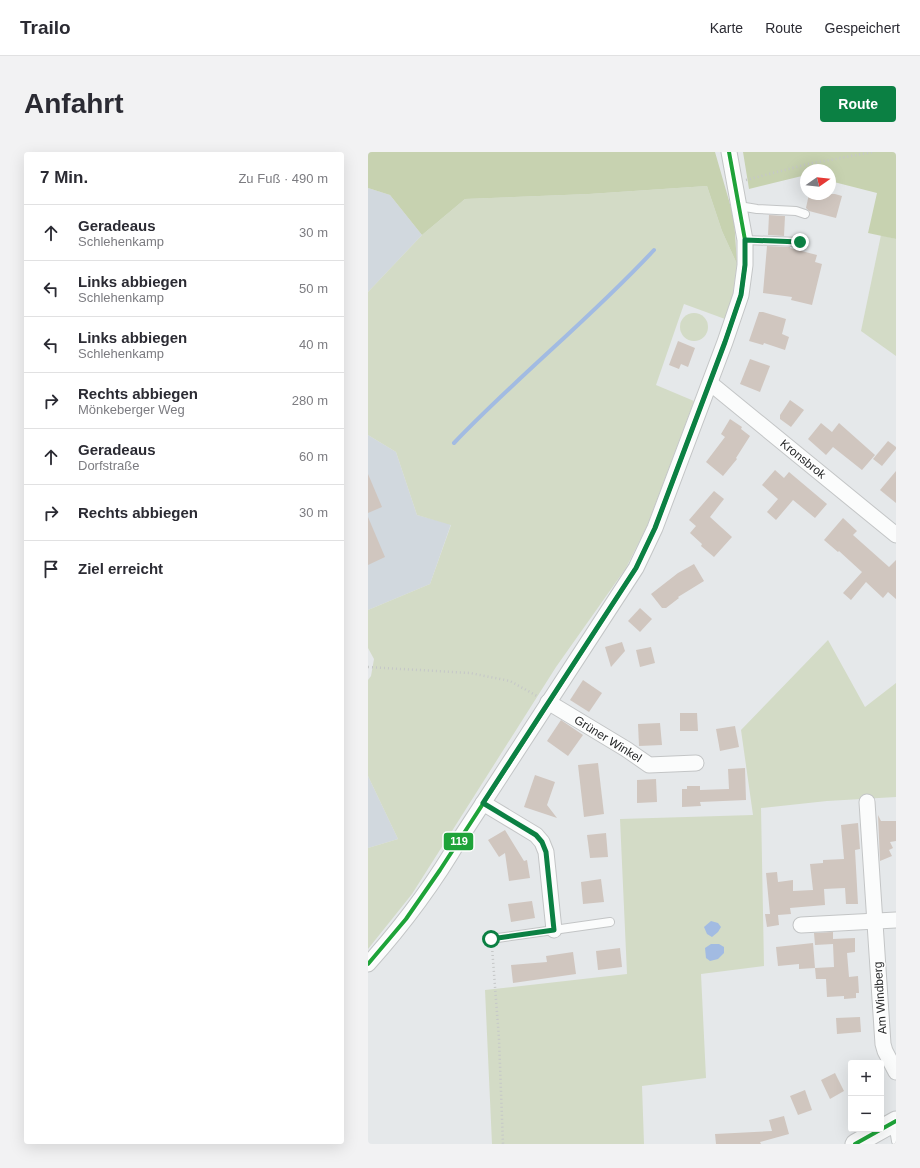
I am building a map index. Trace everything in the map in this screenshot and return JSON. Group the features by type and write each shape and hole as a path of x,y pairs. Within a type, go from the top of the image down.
{"street":[{"path":"368,964 399,929 449,857 636,568 655,528 710,383 741,295 745,265 745,240 729,152"},
{"name":"Kronsbrok","path":"710,383 896,535"},
{"name":"Grüner Winkel","path":"548,702 626,749 649,765 696,763"},
{"name":"Am Windberg","path":"867,802 883,1044 896,1072"},
{"path":"483,803 536,835 542,842 546,852 554,930"},
{"path":"801,925 896,920"},
{"path":"855,1144 894,1129"}],"lane":[{"path":"739,206 756,209 796,211 804,214"},
{"path":"745,240 800,242"},
{"path":"491,939 610,922"}],"path":[{"path":"734,183 774,172 873,152"},
{"path":"368,667 470,673 510,681 548,702"},
{"path":"491,939 499,1039 504,1144"}],"shaded area":[{"path":"368,188 390,195 422,235 368,292"},
{"path":"368,435 396,452 417,515 451,524 430,584 368,610"},
{"path":"368,776 398,839 368,848"}],"green space":[{"path":"368,152 715,152 734,218 737,264 722,231 707,186 589,194 465,199 422,235 390,195 368,188"},
{"path":"743,152 896,152 896,239 868,233 877,193 836,183 836,164 800,164 800,176 749,189"},
{"path":"707,186 722,231 737,264 732,300 725,319 684,304 656,385 694,401 647,526 626,568 556,667 412,894 368,949 368,848 398,839 368,776 368,680 371,676 374,659 368,648 368,610 430,584 451,525 417,515 396,452 368,435 368,292 422,235 465,199 589,194"},
{"path":"881,235 896,239 896,356 861,331"},
{"path":"694,313 704,317 708,327 704,337 694,341 684,337 680,327 684,317"},
{"path":"828,640 865,707 896,683 896,797 827,801 761,808 764,966 701,974 706,1078 642,1086 644,1144 492,1144 485,990 627,974 620,819 753,815 741,730"}],"water":[{"path":"711,921 718,923 721,927 712,937 707,934 704,927"},
{"path":"711,944 719,944 724,947 724,953 718,959 710,961 706,958 705,948"}],"building":[{"path":"836,194 842,196 836,218 809,211 806,208 808,200 836,200"},
{"path":"769,215 785,216 784,236 768,235"},
{"path":"767,246 790,247 817,255 815,262 822,264 812,305 791,300 792,297 763,293"},
{"path":"759,312 786,319 782,334 789,337 785,350 764,343 763,345 749,341"},
{"path":"678,341 695,348 688,367 681,364 679,369 669,365"},
{"path":"750,359 770,366 760,392 740,384"},
{"path":"790,400 804,410 791,427 780,419 780,415"},
{"path":"730,419 742,427 741,429 750,436 736,458 737,459 723,476 706,462 725,437 721,434"},
{"path":"821,423 832,432 839,423 875,455 862,470 833,447 826,455 808,439"},
{"path":"888,441 896,447 896,449 882,466 873,459"},
{"path":"775,470 784,478 789,472 827,504 815,518 793,500 776,520 767,512 778,499 762,485"},
{"path":"896,471 896,503 880,490"},
{"path":"368,474 382,507 368,513"},
{"path":"714,491 724,499 710,517 732,537 714,557 701,546 702,544 690,533 696,526 689,520"},
{"path":"368,517 385,557 368,565"},
{"path":"843,518 857,531 853,535 889,567 896,560 896,599 888,592 883,598 866,582 851,600 843,593 862,572 839,551 838,552 824,540"},
{"path":"694,564 704,581 678,597 679,598 666,608 662,608 651,594 678,573"},
{"path":"640,608 652,619 640,632 628,621"},
{"path":"622,642 625,651 611,667 605,647"},
{"path":"651,647 655,663 640,667 636,650"},
{"path":"583,680 602,693 589,712 570,700"},
{"path":"680,713 697,713 698,731 680,731"},
{"path":"561,720 583,735 568,756 547,741"},
{"path":"660,723 662,745 639,746 638,724"},
{"path":"735,726 739,747 720,751 716,729"},
{"path":"598,763 604,814 584,817 578,765"},
{"path":"745,768 746,800 700,802 701,806 682,807 682,789 687,789 687,786 700,786 700,790 729,789 728,769"},
{"path":"535,775 555,782 547,805 557,818 524,807"},
{"path":"656,779 657,802 637,803 637,780"},
{"path":"878,815 881,821 896,821 896,841 890,842 893,848 889,850 892,856 880,861"},
{"path":"858,823 860,849 855,850 858,904 846,904 845,888 824,889 825,905 790,908 791,914 778,915 779,925 767,927 765,914 770,914 766,873 777,872 778,882 793,880 793,891 813,890 810,864 823,863 823,860 844,859 841,825"},
{"path":"505,830 524,861 527,860 530,878 509,881 505,853 499,857 488,840"},
{"path":"606,833 608,857 590,858 587,835"},
{"path":"601,879 604,902 583,904 581,882"},
{"path":"532,901 535,918 511,922 508,904"},
{"path":"833,932 833,939 855,938 855,952 847,953 849,977 858,976 859,993 856,993 856,998 844,999 844,996 827,997 826,979 816,979 815,968 834,967 833,944 815,945 814,933"},
{"path":"813,943 815,968 799,969 799,964 778,966 776,947"},
{"path":"620,948 622,967 598,970 596,951"},
{"path":"573,952 576,974 513,983 511,965 547,962 546,956"},
{"path":"860,1017 861,1032 837,1034 836,1018"},
{"path":"835,1073 844,1091 830,1099 821,1080"},
{"path":"805,1090 812,1110 798,1115 790,1096"},
{"path":"784,1116 789,1134 760,1142 761,1144 716,1144 715,1134 772,1131 769,1120"}],"waterway":[{"path":"454,443 478,418 605,299 654,250"}],"transit line":[{"name":"119","path":"368,964 406,919 440,870 636,568 655,528 725,342 741,295 745,265 745,240 729,152"},
{"name":"119","path":"855,1144 896,1121"}],"route":[{"path":"491,939 554,930 546,852 542,842 536,835 483,803 559,684 636,568 655,528 725,342 741,295 745,265 745,240 800,242"}]}
